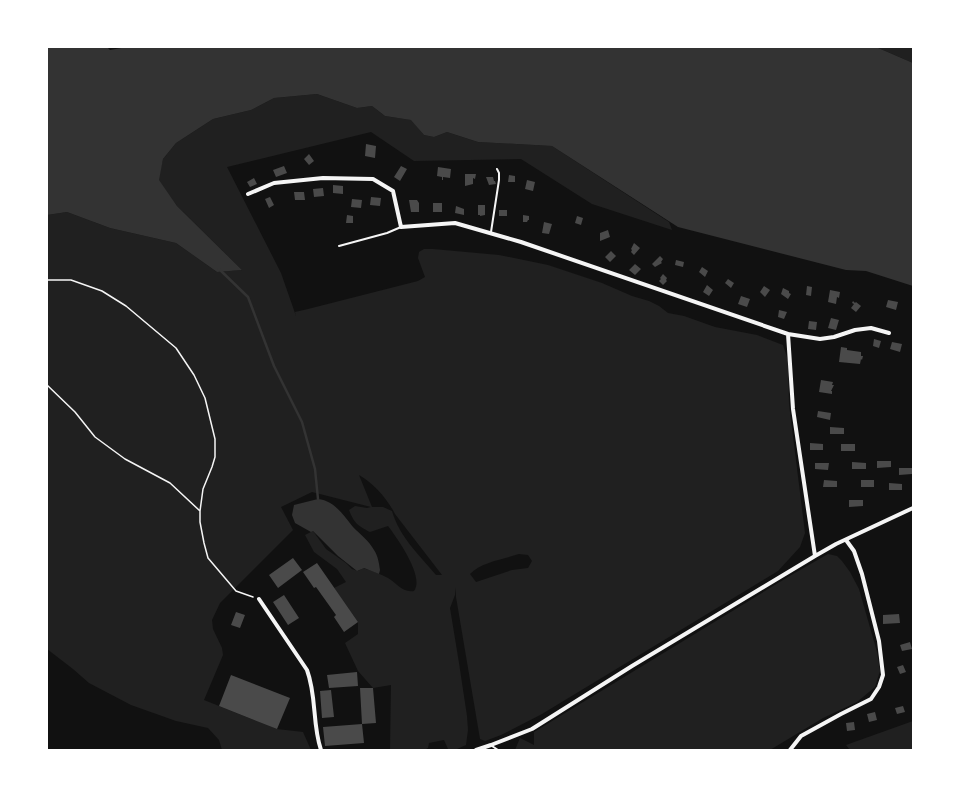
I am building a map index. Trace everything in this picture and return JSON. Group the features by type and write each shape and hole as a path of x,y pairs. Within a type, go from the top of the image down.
{"street":[{"path":"248,194 274,183 323,178 373,179 392,191 400,227 455,223 528,244 788,334 820,339 834,337 855,330 871,328 888,333"},
{"path":"788,334 793,409 815,556"},
{"path":"476,750 532,729 632,666 815,556 913,508"},
{"path":"790,750 801,736 871,699 883,675 879,641 862,574 854,551 846,540"},
{"path":"259,599 308,670 312,682 318,740 321,750"}],"lane":[{"path":"491,234 499,180 499,173 497,169"},
{"path":"339,246 388,233 400,227"},
{"path":"491,745 498,750"}],"path":[{"path":"47,280 71,280 102,291 126,306 176,348 194,375 205,398 215,439 215,457 203,489 200,511 200,522 208,558 236,591 259,599"},
{"path":"47,385 75,412 96,437 125,459 170,483 200,511"}],"shaded area":[{"path":"47,47 107,47 110,50 127,47 876,47 913,63 913,286 866,271 846,270 678,227 552,146 478,142 447,132 434,137 424,135 411,120 385,116 372,106 357,108 317,94 274,98 251,110 213,119 176,143 163,159 159,180 177,206 242,270 217,272 176,243 110,228 67,212 47,215"},
{"path":"876,47 913,47 913,63"},
{"path":"317,94 357,108 372,106 385,116 412,120 424,135 434,137 447,132 478,142 552,146 669,222 672,230 592,204 521,159 414,161 371,132 227,167 281,273 296,316 295,312 418,281 425,277 418,258 419,252 424,249 433,249 499,255 548,265 649,301 668,313 684,316 715,327 757,335 783,345 788,360 789,404 805,533 800,547 778,571 542,714 501,735 485,741 480,739 456,597 456,587 455,595 450,608 468,730 466,745 457,749 448,749 444,740 429,743 428,748 424,750 390,750 391,685 373,688 358,671 345,643 358,634 358,622 334,588 346,582 337,569 314,552 305,535 313,531 326,549 352,569 358,571 363,568 379,574 388,578 406,591 414,591 416,585 416,577 413,567 388,526 370,532 357,524 349,510 355,506 367,508 371,507 312,492 281,507 293,530 220,603 212,620 213,629 222,648 223,655 204,700 277,729 303,732 311,750 222,750 219,740 208,728 176,721 131,705 89,683 47,649 47,215 67,212 110,228 176,243 217,272 242,270 177,206 158,180 163,159 176,143 213,119 251,110 274,98","holes":["359,475 369,482 384,497 395,514 442,575 436,575 410,545 399,529 392,511 383,507 372,507","519,554 528,555 532,561 528,568 512,570 476,582 470,574 493,561"]},
{"path":"318,499 324,500 334,506 370,544 377,557 380,570 379,574 364,568 357,571 338,556 313,531 311,532 295,523 292,515 294,505"},
{"path":"828,554 837,556 842,561 859,589 877,652 880,671 875,687 857,702 823,718 770,750 515,750 520,738 534,745 534,732"},
{"path":"913,721 913,750 850,750 846,745"}],"building":[{"path":"366,144 376,146 375,158 365,156"},
{"path":"309,154 314,161 309,165 304,159"},
{"path":"284,166 287,173 276,177 273,170"},
{"path":"401,166 407,169 400,181 394,177"},
{"path":"438,167 451,169 450,178 443,177 442,180 442,177 437,176"},
{"path":"465,174 476,174 475,179 473,178 473,184 465,186"},
{"path":"509,175 515,176 515,182 508,182"},
{"path":"486,177 493,177 496,184 489,185"},
{"path":"254,178 257,184 250,187 247,182"},
{"path":"527,180 535,182 533,191 525,189"},
{"path":"333,185 343,186 343,194 333,193"},
{"path":"323,188 324,196 314,197 313,189"},
{"path":"294,192 304,192 305,200 295,200"},
{"path":"270,197 274,205 269,208 265,199"},
{"path":"371,197 381,198 380,206 370,205"},
{"path":"352,199 362,200 361,208 351,207"},
{"path":"409,200 417,200 419,203 419,212 411,212"},
{"path":"433,203 442,203 442,212 433,212"},
{"path":"478,205 485,205 485,215 478,215"},
{"path":"456,206 464,209 464,215 455,213"},
{"path":"499,210 507,210 507,216 499,216"},
{"path":"347,215 353,216 353,223 346,223"},
{"path":"523,215 529,216 529,220 527,222 523,222"},
{"path":"577,216 583,218 581,225 575,223"},
{"path":"544,222 552,224 549,234 542,233"},
{"path":"608,230 610,237 600,241 600,233"},
{"path":"634,243 640,248 634,255 631,252 631,249"},
{"path":"611,251 616,256 610,262 605,257"},
{"path":"660,256 663,259 661,262 662,263 655,267 652,264"},
{"path":"676,260 684,262 683,267 675,265"},
{"path":"635,264 641,269 635,275 629,270"},
{"path":"702,267 708,271 705,277 699,272"},
{"path":"663,274 667,278 667,281 663,285 659,281"},
{"path":"728,279 734,283 731,288 725,283"},
{"path":"707,285 713,290 709,296 703,292"},
{"path":"764,286 770,290 765,297 760,292"},
{"path":"807,286 812,287 811,296 806,295"},
{"path":"783,288 791,294 788,299 781,294"},
{"path":"830,290 840,292 839,298 837,297 836,304 828,302"},
{"path":"741,296 750,299 747,307 738,304"},
{"path":"888,300 898,302 896,310 886,307"},
{"path":"853,301 861,306 856,312 851,308 854,304 852,303"},
{"path":"779,310 787,312 784,319 778,317"},
{"path":"831,318 839,320 836,330 828,328"},
{"path":"809,321 817,322 816,330 808,329"},
{"path":"874,339 881,341 879,348 873,346"},
{"path":"892,342 902,344 900,352 890,349"},
{"path":"841,347 847,348 847,350 861,352 861,356 863,356 860,364 839,362"},
{"path":"821,380 833,382 832,385 834,385 831,391 832,394 819,392"},
{"path":"818,411 831,413 830,420 817,417"},
{"path":"830,427 844,428 844,434 830,434"},
{"path":"810,443 823,444 823,450 810,450"},
{"path":"841,444 855,444 855,451 841,451"},
{"path":"877,461 891,461 891,467 877,468"},
{"path":"852,462 866,463 866,469 852,469"},
{"path":"815,463 829,463 828,470 815,469"},
{"path":"899,468 912,468 912,474 899,475"},
{"path":"824,480 837,481 837,487 823,487"},
{"path":"861,480 874,480 874,487 861,487"},
{"path":"889,483 902,484 902,490 889,490"},
{"path":"849,500 863,500 863,506 849,507"},
{"path":"293,558 302,570 278,588 269,575"},
{"path":"317,563 358,622 344,632 334,617 336,615 303,572"},
{"path":"284,595 299,618 288,625 273,602"},
{"path":"236,612 245,615 240,628 231,625"},
{"path":"899,614 900,623 883,624 883,615"},
{"path":"910,642 912,649 902,651 900,645"},
{"path":"903,665 906,672 900,674 897,667"},
{"path":"357,672 358,686 329,688 327,675"},
{"path":"231,675 290,698 277,729 219,706"},
{"path":"360,688 373,688 376,723 362,724"},
{"path":"331,690 334,717 322,718 320,691"},
{"path":"903,706 905,712 897,714 895,708"},
{"path":"875,712 877,720 869,722 867,714"},
{"path":"854,722 855,730 847,731 846,723"},
{"path":"362,724 364,743 325,746 323,727"}],"waterway":[{"path":"219,269 248,297 274,366 302,422 315,469 318,499"}]}
